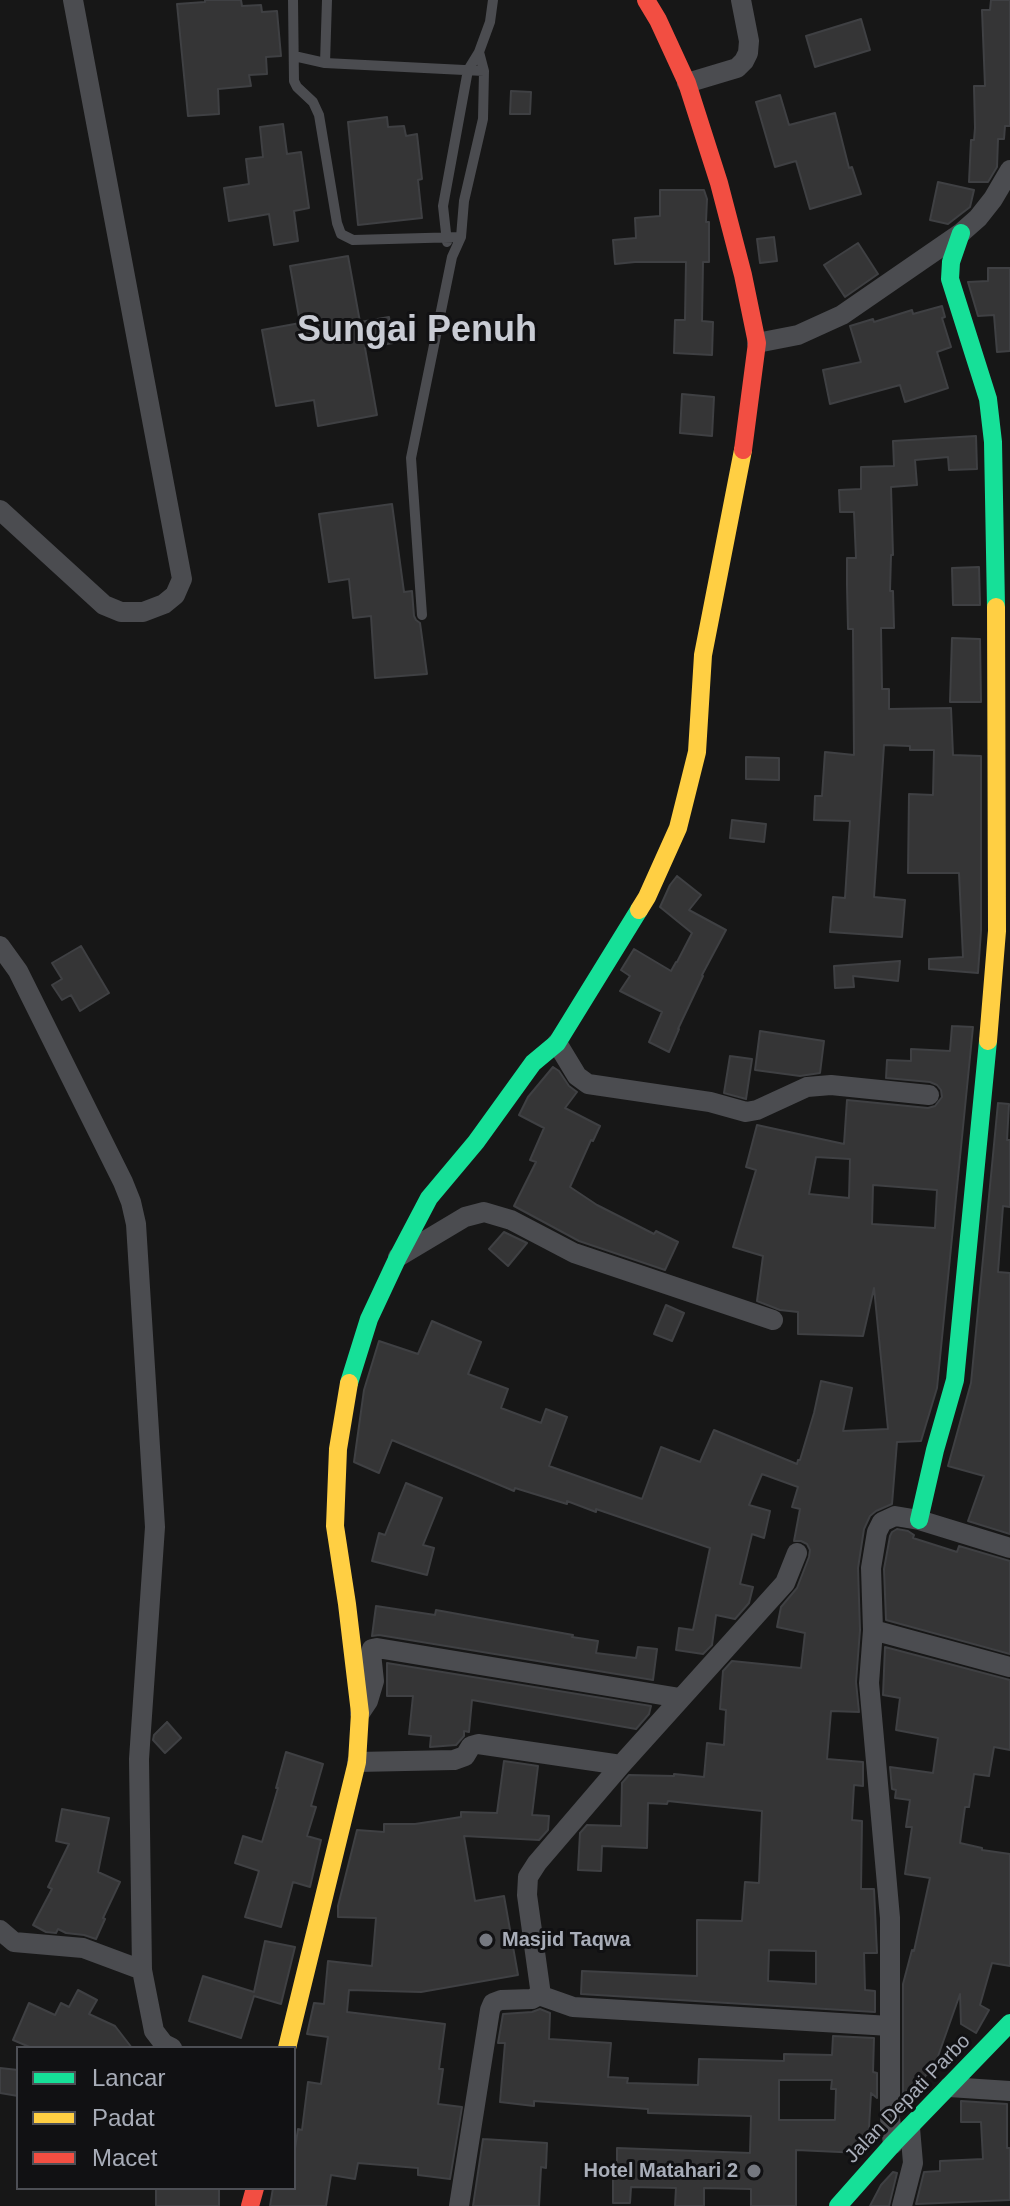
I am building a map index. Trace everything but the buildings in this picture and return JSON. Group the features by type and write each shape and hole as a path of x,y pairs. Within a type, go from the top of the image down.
{"street":[{"path":"0,510 104,605 121,612 143,612 164,604 175,595 182,579 73,0"},
{"path":"287,2046 357,1762 360,1713 335,1526 338,1449 348,1386 369,1319 429,1198 476,1142 533,1063 557,1043 647,897 678,828 697,752 703,655 740,473 757,343 719,183 687,83 646,0"},
{"path":"687,83 737,68 744,61 749,41 741,0"},
{"path":"757,343 798,335 842,315 961,233 993,199 1010,170"},
{"path":"919,1520 955,1380 994,982 998,883 1001,416 983,380 950,279 951,262 961,233"},
{"path":"0,946 18,971 123,1182 136,1224 155,1527 139,1759 142,1970 154,2031 168,2046"},
{"path":"557,1043 577,1076 588,1084 710,1102 746,1112 807,1087 929,1095"},
{"path":"398,1257 465,1217 484,1212 511,1220 574,1253 773,1320"},
{"path":"893,2144 890,2118 890,1918 869,1683 873,1630 871,1568 877,1532 882,1522 895,1516 919,1520 1010,1548"},
{"path":"539,1995 527,1895 528,1877 621,1765 785,1583 797,1553"},
{"path":"873,1630 1010,1667"},
{"path":"360,1713 368,1701 374,1681 371,1653 372,1649 377,1648 680,1698"},
{"path":"357,1762 454,1760 465,1756 471,1746 478,1744 621,1765"},
{"path":"0,1930 14,1942 83,1948 142,1970"},
{"path":"459,2206 493,2003 532,1999 539,1995 573,2007 890,2026"},
{"name":"Jalan Depati Parbo","path":"838,2206 1010,2023"},
{"path":"949,2087 1010,2091"},
{"path":"902,2206 913,2163 910,2128"}],"lane":[{"path":"293,0 294,81 313,102 319,115 341,234 353,240 461,237"},
{"path":"325,63 327,0"},
{"path":"452,257 445,238 443,206 468,70 479,52 490,22 493,0"},
{"path":"422,615 411,458 452,257 461,237 464,201 483,119 484,71 479,52"},
{"path":"294,56 325,63 484,71"}],"traffic: fast":[{"path":"961,233 951,262 950,279 988,399 993,442 996,607"},
{"path":"349,1383 369,1319 429,1198 476,1142 533,1063 557,1043 639,910"},
{"path":"919,1520 955,1380 988,1041"},
{"path":"838,2206 1010,2023"}],"traffic: slow":[{"path":"639,910 678,828 697,752 703,655 743,450"},
{"path":"988,1041 997,931 996,607"},
{"path":"287,2046 357,1762 360,1713 335,1526 338,1449 349,1383"}],"traffic: jam":[{"path":"646,0 687,83 719,183 743,275 757,343 743,450"},
{"path":"250,2206 254,2190"}],"place":[{"name":"Masjid Taqwa","path":"486,1940"},
{"name":"Hotel Matahari 2","path":"754,2171"}],"district":[{"name":"Sungai Penuh","path":"417,331"}]}
